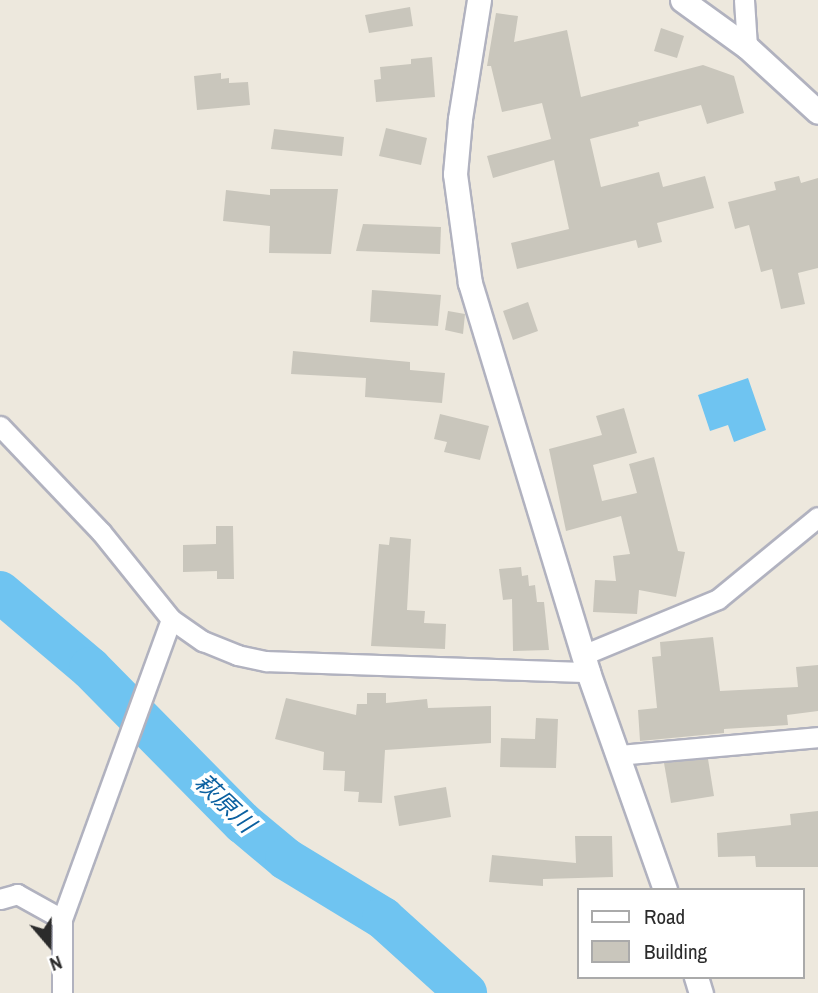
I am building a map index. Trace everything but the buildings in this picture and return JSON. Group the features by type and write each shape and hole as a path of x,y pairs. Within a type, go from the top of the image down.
{"street":[{"path":"479,0 460,119 455,174 470,283 585,664 664,888"},
{"path":"682,0 747,47 818,112"},
{"path":"744,0 747,47"},
{"path":"0,426 101,532 171,619 203,641 237,655 266,662 585,664 718,599 818,517"},
{"path":"62,993 65,912 171,619"},
{"path":"618,755 818,737"},
{"path":"0,898 17,894 65,912"}],"water":[{"path":"748,378 766,430 734,442 728,425 710,431 698,395"}],"waterway":[{"name":"萩原川","path":"0,592 90,668 243,823 286,859 383,918 466,993"}]}
